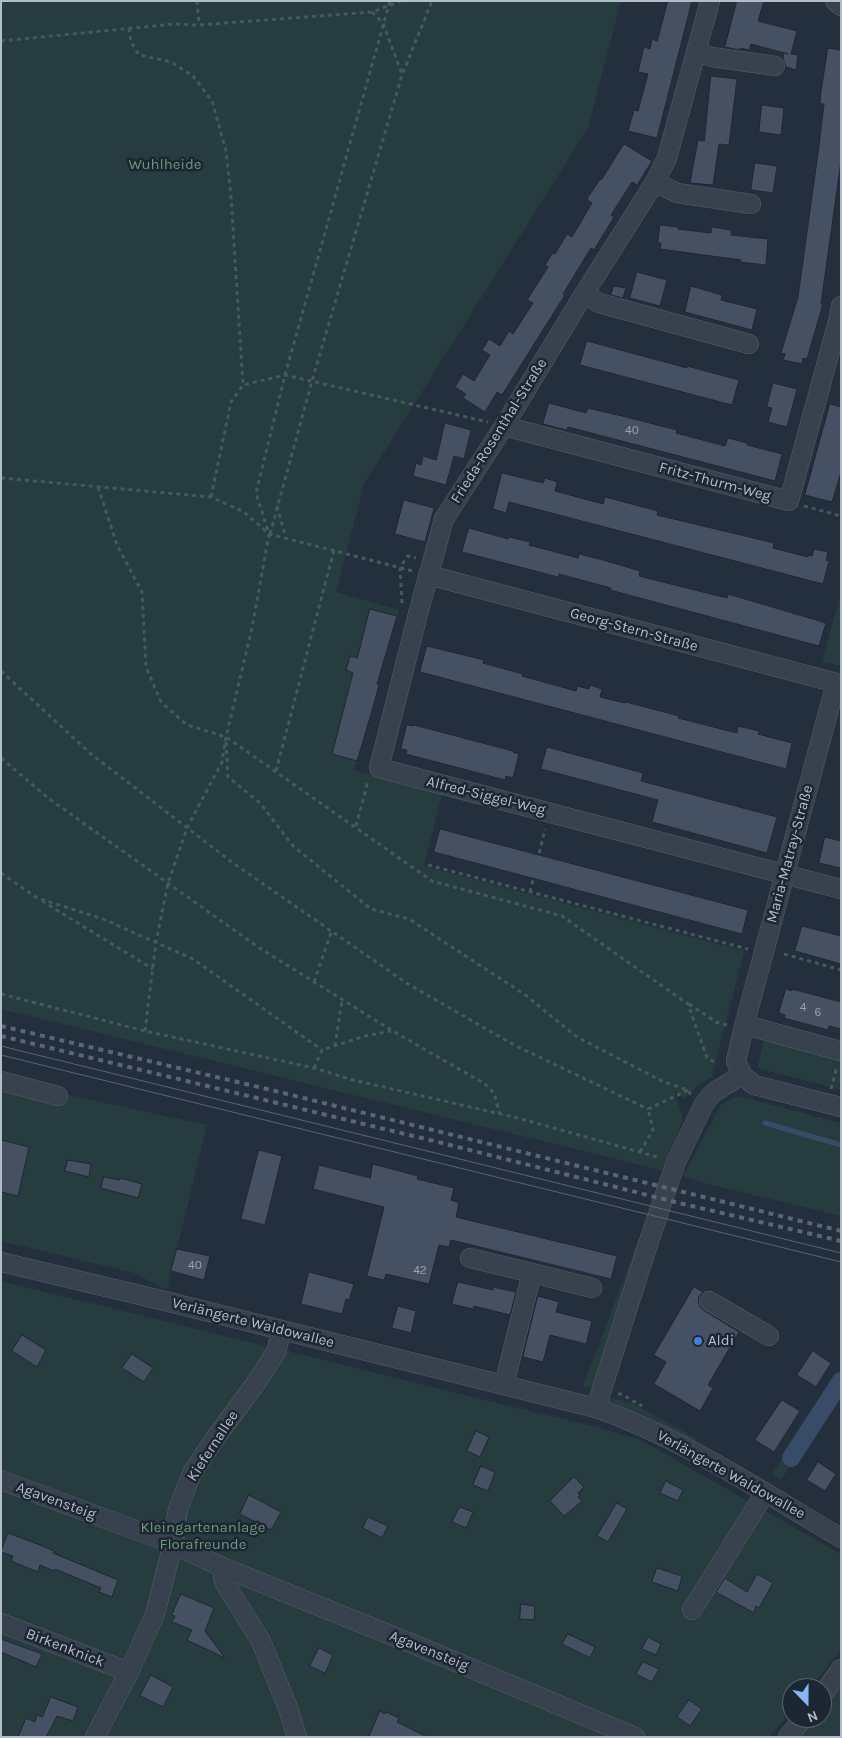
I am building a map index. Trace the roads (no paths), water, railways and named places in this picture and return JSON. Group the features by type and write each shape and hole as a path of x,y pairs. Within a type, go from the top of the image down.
{"street":[{"name":"Frieda-Rosenthal-Straße","path":"426,567 444,519 504,426 655,182 667,158 710,1"},
{"path":"835,1 841,6"},
{"path":"696,52 712,57 775,66"},
{"path":"655,182 677,194 750,204"},
{"path":"584,294 599,303 749,344"},
{"name":"Fritz-Thurm-Weg","path":"504,426 789,501 841,306"},
{"name":"Georg-Stern-Straße","path":"426,567 838,684"},
{"name":"Alfred-Siggel-Weg","path":"426,567 379,768 841,889"},
{"name":"Maria-Matray-Straße","path":"742,1075 736,1064 744,1028 838,684"},
{"path":"744,1028 841,1051"},
{"path":"596,1408 649,1241 676,1162 700,1102 742,1075 754,1085 841,1107"},
{"path":"1,1081 58,1096"},
{"path":"470,1258 592,1288"},
{"name":"Verlängerte Waldowallee","path":"1,1262 596,1408 662,1435 708,1459 841,1538"},
{"path":"504,1385 532,1273"},
{"path":"710,1301 769,1336"},
{"name":"Kiefernallee","path":"95,1737 129,1672 155,1614 173,1544 178,1509 192,1473 276,1352 282,1330"},
{"name":"Agavensteig","path":"1,1480 173,1544 222,1568 413,1644 635,1737"},
{"path":"692,1610 764,1493"},
{"path":"222,1568 224,1582 261,1641 288,1708 297,1737"},
{"name":"Birkenknick","path":"1,1623 129,1672"},
{"path":"832,1681 841,1669"}],"waterway":[{"path":"765,1123 841,1145"},
{"path":"791,1458 841,1381"}],"tram line":[{"path":"1,1046 841,1253"},
{"path":"1,1055 841,1262"}],"railway":[{"path":"1,1026 267,1089 841,1231"},
{"path":"1,1036 841,1241"}],"place":[{"name":"Aldi","path":"698,1341"}],"park label":[{"name":"Wuhlheide","path":"165,165"},
{"name":"Kleingartenanlage Florafreunde","path":"203,1536"}]}
